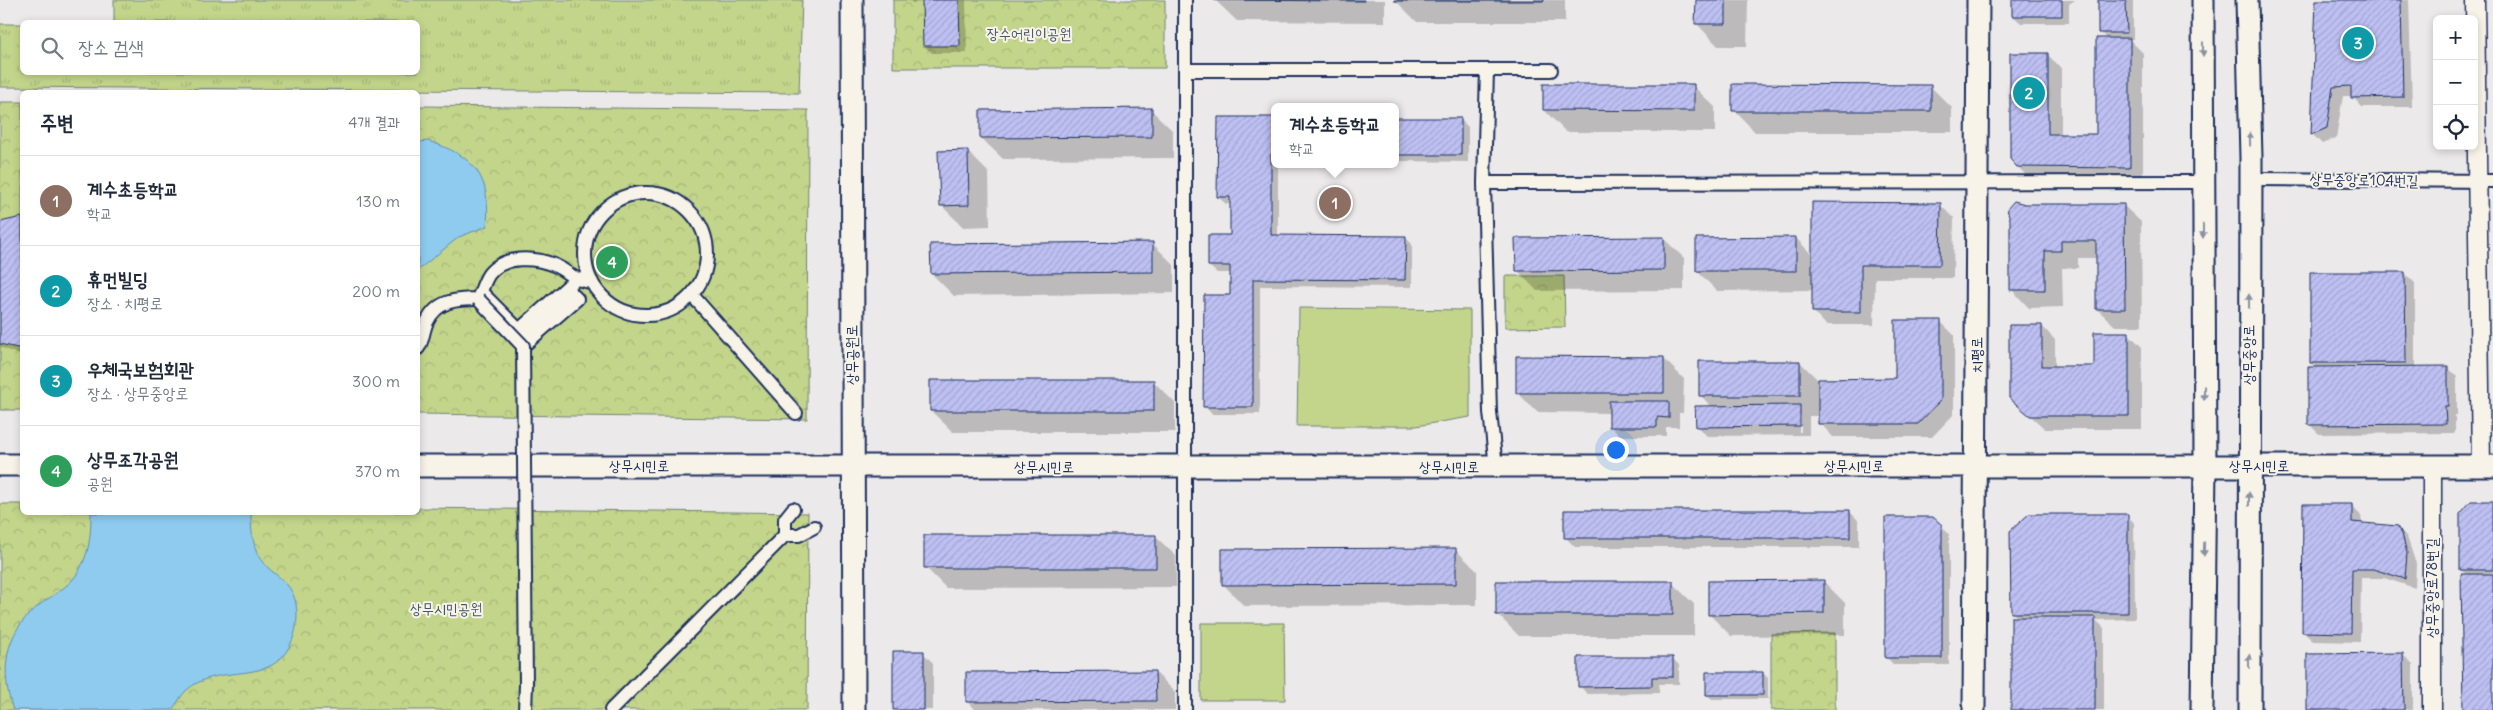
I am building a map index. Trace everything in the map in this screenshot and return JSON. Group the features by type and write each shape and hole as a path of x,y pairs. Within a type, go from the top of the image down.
{"street":[{"name":"상무공원로","path":"852,0 854,710"},
{"path":"1185,710 1186,0"},
{"name":"치평로","path":"1974,710 1978,0"},
{"path":"2202,710 2205,466 2203,0"},
{"name":"상무중앙로","path":"2247,0 2250,178 2250,710"},
{"path":"2475,0 2485,181"},
{"path":"1186,70 1551,70"},
{"path":"1487,70 1484,184 1490,412 1496,466"},
{"name":"상무중앙로104번길","path":"2250,178 2485,181"},
{"name":"상무시민로","path":"420,466 2487,466 2485,181"},
{"path":"1484,184 2203,182"},
{"path":"645,193 665,196 683,206 697,220 705,238 707,258 702,278 692,295 676,308 657,314 637,315 618,308 602,296 592,282 585,260 586,240 594,222 608,207 625,197 645,193"},
{"path":"479,296 489,274 510,261 530,258 555,266 575,280 592,282"},
{"path":"519,330 575,280"},
{"path":"420,342 428,320 445,302 457,298 479,296 519,330 524,337 571,293 577,298 523,346"},
{"path":"692,295 796,413"},
{"path":"479,296 523,346 525,710"},
{"path":"0,465 20,465"},
{"name":"상무중앙로78번길","path":"2432,466 2432,710"},
{"path":"612,710 785,535 785,519 792,509"},
{"path":"785,535 799,535 814,526"}],"green space":[{"path":"114,0 802,0 799,93 0,87 0,24 20,24 20,75 420,75 420,20 114,20"},
{"name":"장수어린이공원","path":"893,0 1165,0 1165,68 893,68"},
{"path":"0,102 20,102 20,410 0,410"},
{"path":"420,106 808,110 807,419 420,414"},
{"path":"1505,276 1564,276 1565,327 1505,328"},
{"path":"1299,308 1470,310 1470,417 1416,426 1297,426"},
{"name":"상무시민공원","path":"0,504 20,504 20,515 420,515 420,508 808,513 807,710 0,710"},
{"path":"1201,623 1284,623 1285,700 1201,700"},
{"path":"1835,633 1835,710 1771,710 1771,634"}],"water":[{"path":"428,141 444,147 468,161 477,170 482,181 488,209 487,226 459,237 420,268 420,142"},
{"path":"91,515 251,515 252,535 259,557 290,588 296,604 296,625 290,645 277,662 268,667 217,676 197,683 186,691 172,710 13,710 9,696 6,668 11,641 26,617 74,578 86,555"}],"building":[{"path":"922,0 959,0 960,46 923,46"},
{"path":"1214,0 1364,0 1364,1"},
{"path":"1544,0 1544,1 1394,1"},
{"path":"1696,0 1726,0 1726,24 1695,24"},
{"path":"2012,0 2062,0 2062,16 2012,16"},
{"path":"2098,0 2126,0 2127,33 2098,33"},
{"path":"2316,0 2401,0 2403,97 2351,98 2351,86 2333,87 2327,128 2311,135"},
{"path":"2096,38 2130,38 2130,168 2017,167 2010,159 2010,53 2048,53 2048,134 2096,134"},
{"path":"1543,84 1694,84 1694,111 1543,110"},
{"path":"1732,84 1931,85 1931,111 1732,111"},
{"path":"1152,108 1152,137 980,138 980,110"},
{"path":"1218,117 1271,117 1271,235 1406,236 1405,280 1253,279 1253,407 1203,407 1204,295 1230,295 1230,266 1208,266 1208,235 1230,235 1230,197 1217,197"},
{"path":"1399,118 1461,118 1461,155 1399,155"},
{"path":"968,150 969,205 940,206 938,151"},
{"path":"2014,201 2025,204 2124,204 2125,309 2096,309 2096,241 2061,241 2061,251 2045,251 2045,290 2010,290 2010,219 2007,209"},
{"path":"1812,202 1941,203 1940,265 1861,265 1861,312 1812,312"},
{"path":"20,217 20,349 0,344 0,222"},
{"path":"1664,237 1664,270 1516,271 1515,238"},
{"path":"1796,237 1796,271 1696,271 1696,238"},
{"path":"1153,242 1153,272 931,274 930,244"},
{"path":"2310,272 2405,272 2406,363 2310,363"},
{"path":"1895,320 1941,320 1941,400 1918,424 1818,424 1818,379 1895,378"},
{"path":"2009,325 2042,325 2042,366 2094,366 2094,332 2129,332 2129,416 2030,416 2009,398"},
{"path":"1516,356 1664,357 1664,393 1516,393"},
{"path":"1699,361 1800,361 1800,396 1699,396"},
{"path":"2448,366 2448,406 2445,406 2446,424 2308,425 2308,367"},
{"path":"930,380 1154,380 1154,411 930,411"},
{"path":"1609,401 1669,401 1669,418 1657,417 1657,427 1609,427"},
{"path":"1800,405 1800,426 1696,427 1695,406"},
{"path":"2471,501 2493,501 2493,570 2460,570 2460,514"},
{"path":"2303,504 2352,504 2352,522 2398,526 2402,534 2407,553 2405,579 2373,569 2352,569 2351,633 2302,632"},
{"path":"1564,510 1850,510 1850,538 1564,538"},
{"path":"2029,514 2128,514 2128,613 2011,613 2010,531"},
{"path":"1885,517 1933,517 1942,525 1942,658 1885,658"},
{"path":"924,535 1156,535 1156,568 924,568"},
{"path":"1456,548 1456,584 1222,585 1222,549"},
{"path":"2461,574 2493,574 2493,710 2463,710"},
{"path":"1824,580 1824,613 1708,615 1708,581"},
{"path":"1496,581 1673,581 1673,615 1496,615"},
{"path":"2011,617 2095,617 2095,710 2011,710"},
{"path":"893,651 924,651 924,710 893,710"},
{"path":"2403,653 2404,710 2307,710 2307,654"},
{"path":"1578,657 1673,657 1673,677 1652,677 1652,686 1578,687"},
{"path":"1155,671 1156,701 966,702 966,672"},
{"path":"1706,672 1763,672 1763,695 1706,695"}],"place":[{"name":"우체국보험회관","path":"2358,43"},
{"name":"휴먼빌딩","path":"2029,93"},
{"name":"계수초등학교","path":"1335,203"},
{"name":"상무조각공원","path":"612,262"}]}
